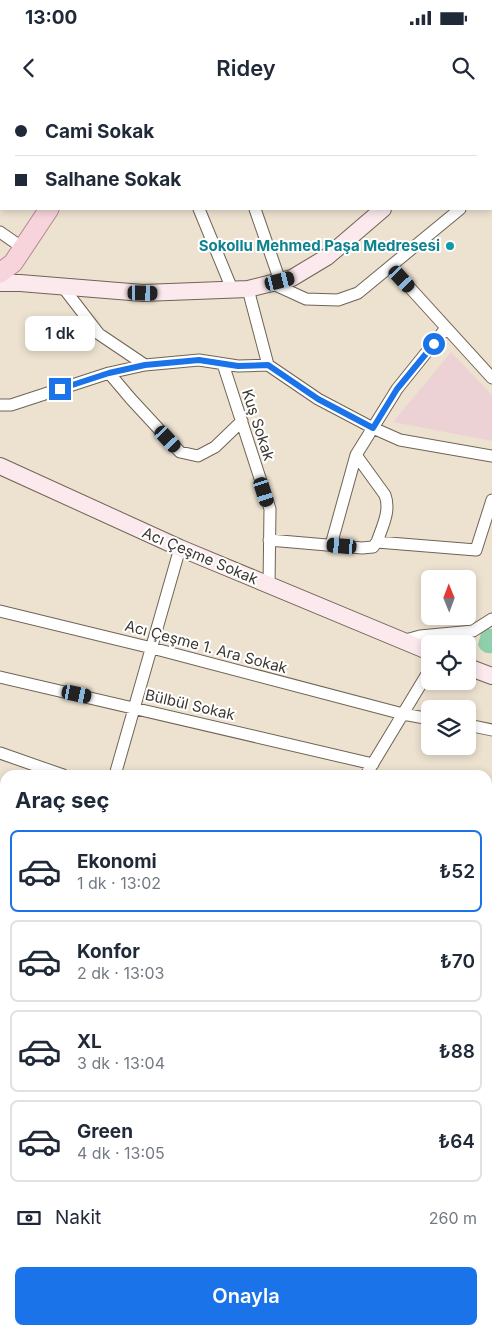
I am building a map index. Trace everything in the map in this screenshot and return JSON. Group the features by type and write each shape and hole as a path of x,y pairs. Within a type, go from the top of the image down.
{"main road":[{"path":"0,273 18,254 48,210"},
{"path":"0,283 143,293 240,289 292,278 327,257 382,210"},
{"path":"18,254 13,268 15,275 28,284"},
{"name":"Acı Çeşme Sokak","path":"0,466 180,548 421,648"},
{"path":"476,670 492,676"}],"street":[{"path":"199,210 240,289 268,365 318,399 400,440 492,456"},
{"path":"255,210 275,282 306,299 338,300 358,292 459,210"},
{"path":"0,232 18,254"},
{"path":"391,267 492,378"},
{"path":"62,286 100,334 145,365"},
{"path":"332,546 356,455 397,389 446,328"},
{"path":"0,405 11,404 109,373 145,365 199,360 238,366 268,365"},
{"name":"Kuş Sokak","path":"223,364 270,509 269,585"},
{"path":"109,373 180,452 198,456 214,447 242,421"},
{"path":"270,540 332,546 373,547 377,542 388,509 388,502 386,495 356,455"},
{"path":"377,542 476,550 492,500"},
{"path":"116,770 180,548"},
{"name":"Acı Çeşme 1. Ara Sokak","path":"0,612 152,648 421,717"},
{"path":"402,641 420,636 473,631 492,619"},
{"name":"Bülbül Sokak","path":"0,677 373,764"},
{"path":"369,770 421,685"},
{"path":"476,727 492,730"},
{"path":"0,753 49,770"}],"shaded area":[{"path":"451,352 492,395 492,441 393,422"}],"green space":[{"path":"492,629 492,653 484,652 478,645 481,633"}],"place":[{"name":"Sokollu Mehmed Paşa Medresesi","path":"450,246"}],"route":[{"path":"60,389 109,373 145,365 199,360 238,366 268,365 318,399 373,428 397,389 434,344"}]}
